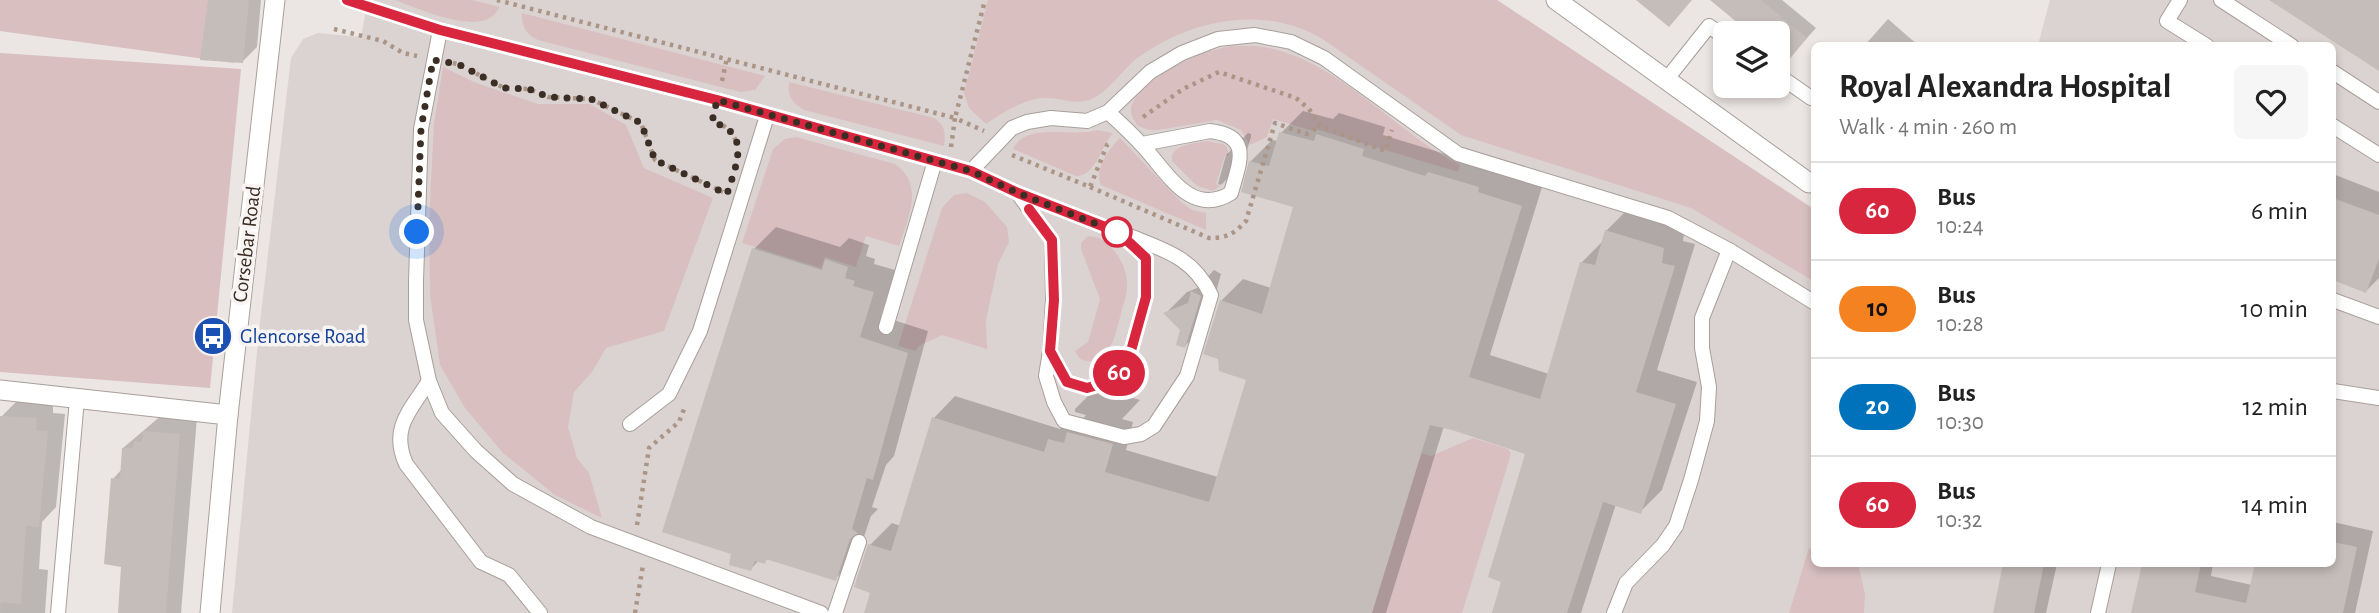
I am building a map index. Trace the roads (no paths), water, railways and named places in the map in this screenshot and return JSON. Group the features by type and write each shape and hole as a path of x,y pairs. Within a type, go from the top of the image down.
{"main road":[{"name":"Corsebar Road","path":"210,613 228,415 275,0"},
{"path":"1556,0 1811,183"},
{"path":"0,390 228,415"}],"lane":[{"path":"347,0 440,30 717,100 971,171 1018,193 1184,259 1203,277 1211,295 1187,376 1154,425 1141,434 1124,437 1064,421 1054,402 1046,376 1054,300 1052,240 1018,193"},
{"path":"2180,0 2167,20 2201,42"},
{"path":"2221,0 2286,42"},
{"path":"1666,80 1709,26 1713,29"},
{"path":"440,30 421,129 416,320 429,381 442,413 476,451 513,484 591,527 821,613"},
{"path":"971,171 1012,128 1051,118 1087,121 1108,112 1150,72 1182,52 1218,40 1255,35 1291,42 1324,58 1458,154 1668,218 1729,250 1811,301"},
{"path":"2336,74 2379,102"},
{"path":"1790,83 1811,98"},
{"path":"1108,112 1142,144 1155,163 1193,198 1220,200 1231,193 1241,155 1239,146 1232,137 1210,131 1142,144"},
{"path":"630,424 669,394 700,331 767,116"},
{"path":"2336,128 2379,155"},
{"path":"886,327 935,161"},
{"path":"1050,351 1067,382 1087,388 1108,382 1127,365 1146,297 1146,258 1118,232"},
{"path":"1614,613 1626,583 1663,545 1676,526 1691,480 1708,410 1708,372 1702,348 1702,318 1729,250"},
{"path":"2336,301 2379,317"},
{"path":"429,381 404,419 399,433 400,450 406,464 481,562 509,575 540,613"},
{"path":"2336,391 2379,398"},
{"path":"58,613 77,399"},
{"path":"835,613 859,542"},
{"path":"2098,613 2108,567"}],"place":[{"name":"Glencorse Road","path":"213,336"}]}
